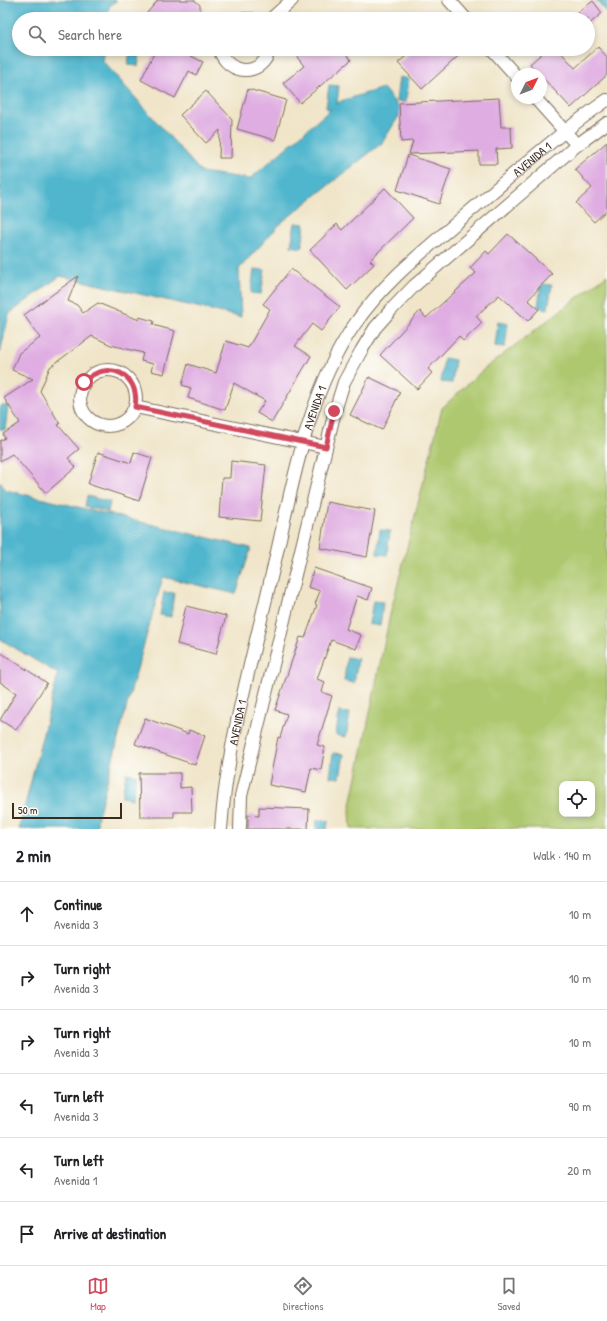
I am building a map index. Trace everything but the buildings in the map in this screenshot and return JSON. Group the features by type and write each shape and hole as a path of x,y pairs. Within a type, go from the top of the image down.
{"street":[{"path":"279,12 292,0"},
{"path":"449,0 460,12"},
{"path":"222,56 225,62 238,69 246,70 259,66 267,56"},
{"path":"498,56 511,70"},
{"name":"AVENIDA 1","path":"222,829 224,795 238,716 304,441 323,381 354,325 375,297 403,270 564,131 607,100"},
{"path":"540,104 577,146"},
{"name":"AVENIDA 1","path":"240,829 241,796 326,447 344,382 375,328 414,286 577,146 607,123"},
{"path":"104,370 116,372 127,378 132,384 136,399 135,407 131,414 119,424 103,426 89,419 84,413 80,405 81,389 84,382 97,372 104,370"},
{"path":"135,407 304,441 326,447"},
{"path":"269,587 290,593"}],"green space":[{"path":"607,275 607,829 351,829 350,810 390,615 442,408 484,369"}],"water":[{"path":"0,0 117,0 109,7 108,12 12,12 12,56 103,56 102,60 201,172 250,179 331,109 326,108 329,85 339,86 337,104 341,101 383,88 402,111 382,143 282,222 239,269 241,317 60,276 9,314 0,353"},
{"path":"596,0 607,0 607,12"},
{"path":"129,56 140,56 138,66 128,65"},
{"path":"399,77 409,79 406,102 396,101"},
{"path":"295,223 305,224 302,248 291,246"},
{"path":"254,269 265,270 261,294 251,293"},
{"path":"541,284 552,285 548,309 538,307"},
{"path":"498,322 508,324 505,347 495,346"},
{"path":"444,358 455,360 452,383 441,382"},
{"path":"0,405 8,406 5,430 0,429"},
{"path":"0,481 6,490 251,548 236,594 163,577 128,701 97,820 98,829 19,829 58,674 0,639"},
{"path":"87,496 110,502 108,512 85,506"},
{"path":"380,530 390,531 387,555 377,554"},
{"path":"164,592 174,593 171,617 160,615"},
{"path":"373,601 383,602 380,626 369,624"},
{"path":"347,657 358,659 354,683 344,681"},
{"path":"339,712 350,713 346,737 336,735"},
{"path":"333,753 344,754 340,778 330,777"},
{"path":"126,773 136,775 133,799 122,797"},
{"path":"317,820 328,821 327,829 316,829"}],"route":[{"path":"84,382 97,372 112,370 120,373 132,384 135,391 135,407 304,441 326,447 334,411"}]}
